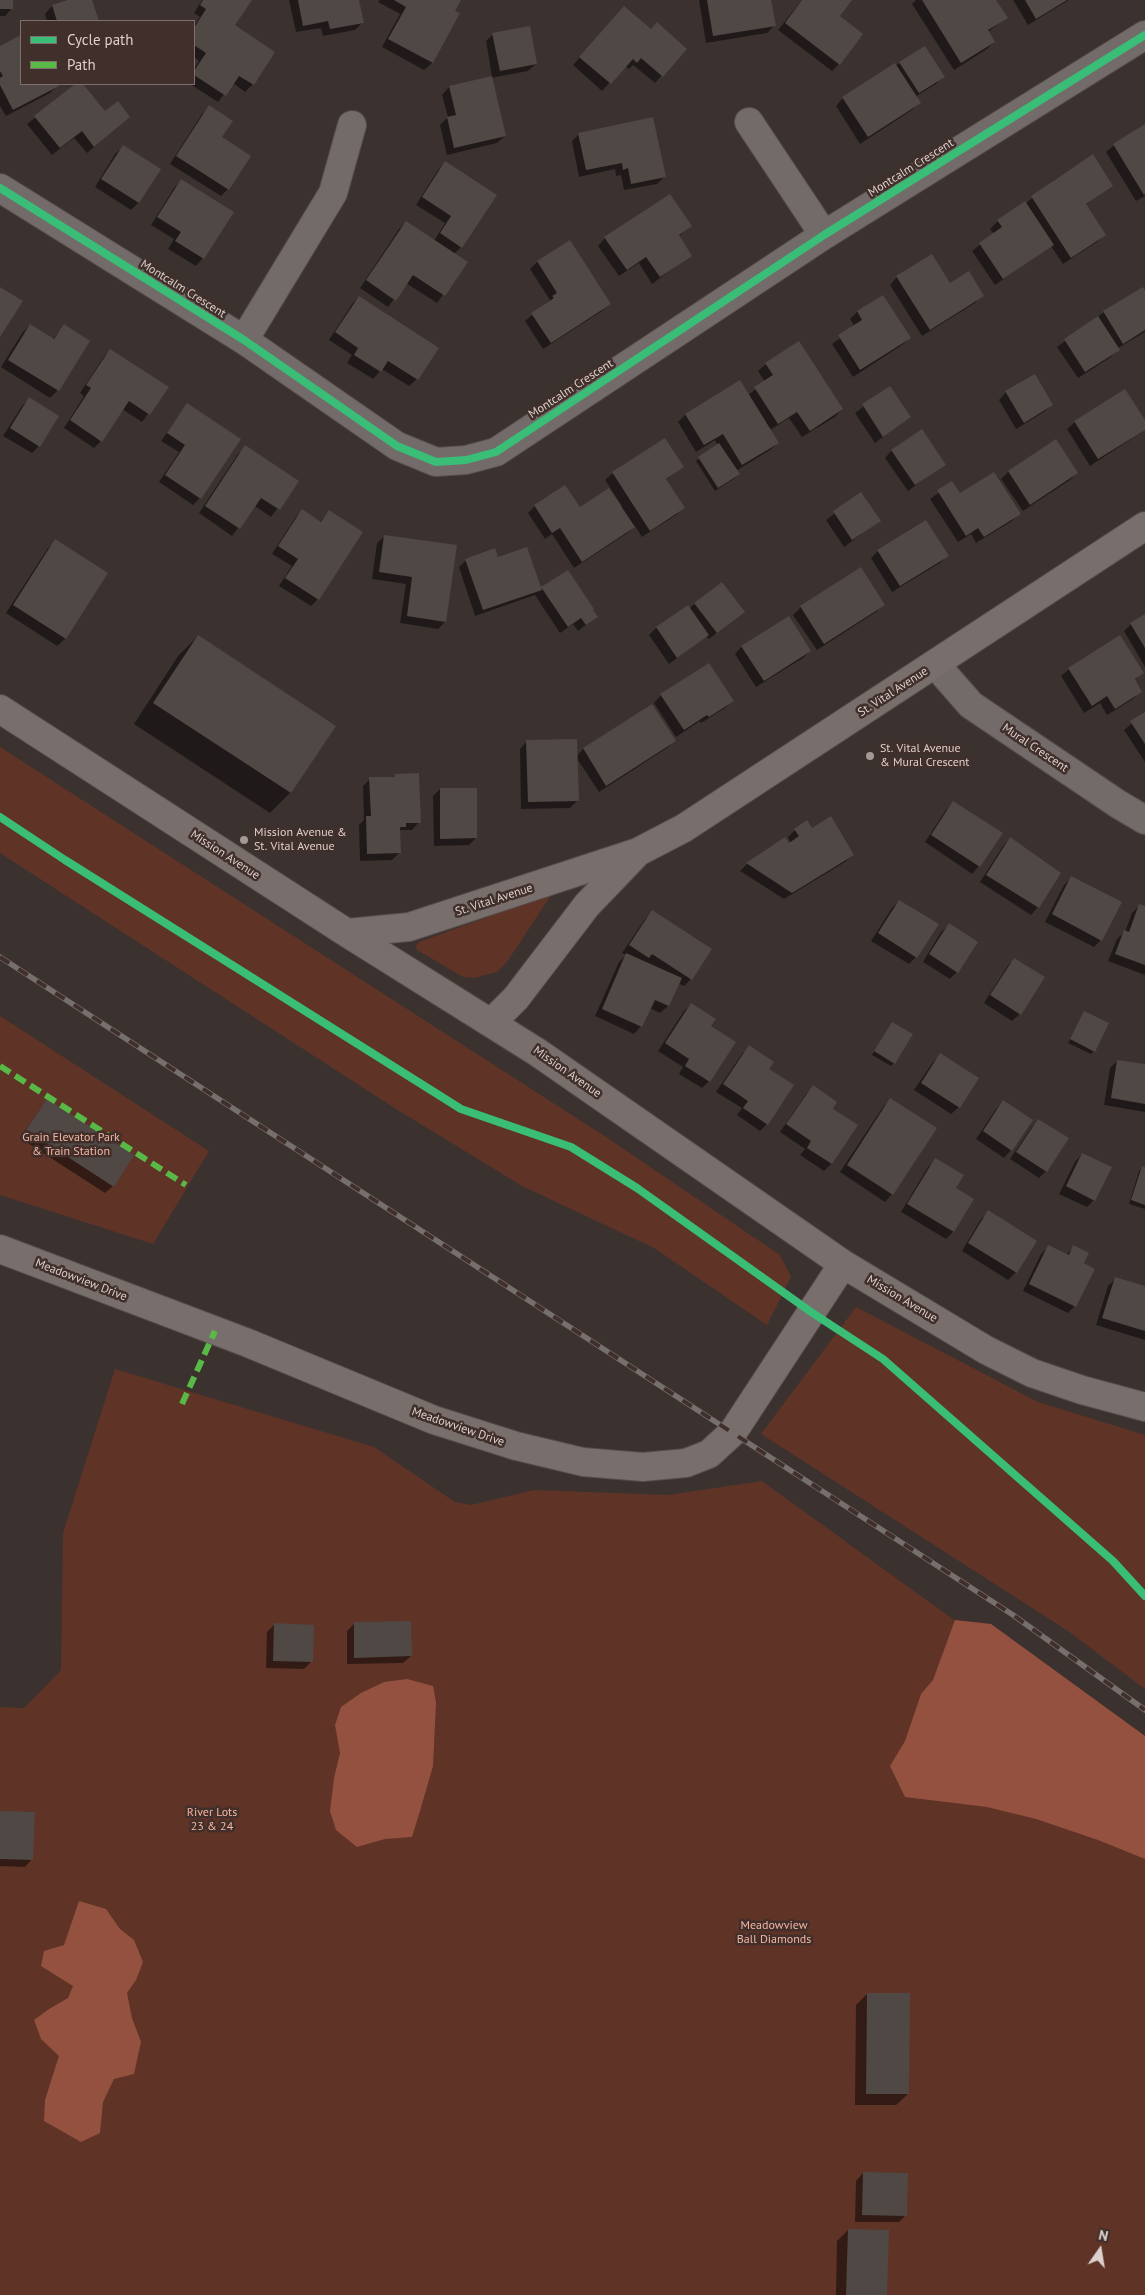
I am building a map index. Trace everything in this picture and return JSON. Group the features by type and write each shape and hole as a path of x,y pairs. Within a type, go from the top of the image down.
{"street":[{"name":"Montcalm Crescent","path":"0,188 244,340 397,446 436,462 466,460 496,452 824,235 1145,35"},
{"path":"748,122 824,235"},
{"path":"244,340 334,193 352,125"},
{"name":"St. Vital Avenue","path":"347,933 409,927 638,852 684,828 1145,526"},
{"name":"Mural Crescent","path":"935,664 971,705 1118,804 1145,820"},
{"name":"Mission Avenue","path":"0,709 347,933 492,1022 843,1264 986,1350 1032,1373 1082,1390 1145,1407"},
{"name":"St. Vital Avenue","path":"492,1022 516,998 588,905 638,852"},
{"name":"Meadowview Drive","path":"0,1249 248,1343 434,1420 516,1446 584,1462 643,1467 686,1463 708,1454 734,1432 843,1264"}],"green space":[{"path":"0,747 606,1137 780,1255 791,1277 767,1325 654,1248 522,1186 396,1109 0,853"},
{"path":"548,895 550,897 507,962 497,972 474,978 463,977 417,950 416,945 419,942"},
{"name":"Grain Elevator Park & Train Station","path":"0,1016 209,1151 153,1244 0,1195"},
{"path":"856,1307 1038,1402 1145,1435 1145,1689 1068,1631 761,1434"},
{"name":"Meadowview Ball Diamonds","path":"115,1369 374,1447 455,1502 471,1505 534,1490 668,1495 762,1481 954,1620 991,1624 1145,1736 1145,2295 0,2295 0,1707 24,1708 61,1670 63,1533"}],"shaded area":[{"path":"955,1620 991,1624 1145,1736 1145,1859 1098,1840 1036,1819 987,1807 905,1797 890,1766 905,1741 921,1694 933,1680"},
{"path":"407,1679 433,1686 436,1702 433,1766 420,1811 412,1837 385,1839 357,1847 336,1830 330,1811 334,1778 340,1753 335,1725 341,1707 361,1693 384,1682"},
{"path":"79,1901 106,1909 120,1929 134,1940 143,1962 136,1980 127,1993 132,2018 141,2042 134,2074 114,2079 103,2102 100,2133 81,2142 44,2121 45,2100 59,2056 41,2039 34,2020 68,1998 73,1986 41,1966 44,1951 64,1945"}],"building":[{"path":"0,0 13,0 13,9 0,9"},
{"path":"68,0 92,0 99,20 57,20 52,5"},
{"path":"203,0 252,0 235,25 275,52 254,85 239,76 226,96 195,76 195,70 206,53 195,46 195,26 206,9 200,5"},
{"path":"298,0 359,0 364,23 330,29 328,21 303,26"},
{"path":"394,0 461,0 455,11 460,13 433,63 388,39 406,7"},
{"path":"707,0 771,0 776,26 713,36"},
{"path":"802,0 852,0 840,16 863,34 840,65 785,23"},
{"path":"922,0 996,0 1008,18 988,30 995,42 961,63"},
{"path":"1025,0 1067,0 1036,19"},
{"path":"624,6 651,29 657,22 687,49 663,77 641,58 637,63 633,59 611,84 579,57"},
{"path":"530,26 537,64 500,71 492,33"},
{"path":"20,36 20,85 59,86 13,110 0,85 0,78 3,76 0,71 0,46"},
{"path":"925,46 945,77 919,93 899,62"},
{"path":"895,63 921,103 868,137 842,97"},
{"path":"492,76 506,136 454,148 447,117 456,115 449,86"},
{"path":"74,85 84,85 105,111 118,101 130,117 94,147 82,131 60,148 34,116"},
{"path":"209,105 233,121 222,137 251,156 229,190 176,156"},
{"path":"653,117 666,177 631,184 628,168 623,170 622,163 586,170 578,133"},
{"path":"1145,124 1145,194 1144,195 1113,144"},
{"path":"123,145 161,169 139,203 101,179"},
{"path":"1093,154 1113,186 1086,204 1106,235 1071,258 1031,196"},
{"path":"445,161 497,195 462,248 440,233 451,216 422,197"},
{"path":"181,179 234,212 204,259 175,241 181,232 157,217"},
{"path":"670,194 692,226 679,235 692,256 660,277 646,257 627,270 604,237"},
{"path":"1025,201 1054,245 1003,279 979,243 1002,227 997,220"},
{"path":"406,221 468,262 445,296 413,275 396,301 366,280"},
{"path":"570,240 611,304 551,343 531,313 554,298 552,296 557,293 537,261"},
{"path":"932,254 950,283 969,271 984,296 930,330 896,276"},
{"path":"0,287 23,301 0,337"},
{"path":"1143,287 1145,291 1145,330 1123,344 1103,311"},
{"path":"883,295 911,338 860,370 838,335 862,320 857,311"},
{"path":"359,296 439,348 418,380 388,361 381,372 354,355 358,348 335,332"},
{"path":"1098,316 1120,350 1085,372 1064,339"},
{"path":"30,324 54,339 64,324 90,341 59,391 8,360"},
{"path":"799,341 843,409 810,431 797,412 778,424 754,387 773,375 765,363"},
{"path":"110,349 169,387 150,415 129,401 102,442 70,420 91,388 86,385"},
{"path":"1035,374 1053,405 1024,423 1005,391"},
{"path":"740,380 779,443 742,465 723,434 704,445 685,414"},
{"path":"890,386 911,417 883,437 862,404"},
{"path":"1125,389 1145,420 1145,430 1098,459 1074,421"},
{"path":"29,397 59,416 40,447 10,428"},
{"path":"187,403 241,439 201,499 165,475 185,445 167,433"},
{"path":"922,429 946,465 915,485 891,450"},
{"path":"665,438 684,467 666,479 685,508 650,531 612,472"},
{"path":"1056,439 1078,473 1030,505 1008,471"},
{"path":"719,443 740,474 718,488 698,457"},
{"path":"245,445 299,481 280,510 261,498 240,529 205,506"},
{"path":"994,472 1021,514 984,537 978,528 966,536 937,490 952,481 960,493"},
{"path":"565,485 580,507 609,488 635,527 582,562 560,528 552,533 534,505"},
{"path":"861,492 881,521 852,540 833,511"},
{"path":"302,509 321,522 329,510 363,532 319,600 285,578 298,559 278,546"},
{"path":"926,520 949,556 900,586 877,550"},
{"path":"384,535 457,545 446,622 407,616 412,577 379,572"},
{"path":"55,539 108,573 66,639 13,605"},
{"path":"527,547 542,590 483,610 465,559 495,548 498,557"},
{"path":"861,567 885,605 824,644 800,606"},
{"path":"568,570 598,617 586,625 581,618 568,627 541,587"},
{"path":"722,582 745,612 717,633 694,603"},
{"path":"688,605 709,635 677,658 656,627"},
{"path":"1145,614 1145,648 1130,623"},
{"path":"789,616 811,651 764,681 741,646"},
{"path":"198,635 336,726 291,793 153,703"},
{"path":"1120,635 1144,673 1135,679 1142,692 1115,709 1107,696 1092,706 1068,668"},
{"path":"709,663 734,701 684,730 660,694"},
{"path":"652,704 676,741 606,786 583,748"},
{"path":"1145,712 1145,744 1130,721"},
{"path":"577,739 579,801 528,802 526,740"},
{"path":"419,773 421,823 406,823 406,827 400,827 401,853 367,854 366,816 371,816 369,777 394,777 395,774"},
{"path":"440,788 477,788 477,838 440,839"},
{"path":"953,801 1003,833 980,867 931,835"},
{"path":"831,816 854,855 792,893 746,863 785,837 789,843 799,836 794,829 807,820 812,828"},
{"path":"1010,837 1061,873 1039,908 986,875"},
{"path":"1071,876 1122,902 1102,941 1052,914"},
{"path":"899,900 939,924 917,958 878,933"},
{"path":"1139,904 1145,906 1145,965 1115,954 1124,930 1129,932"},
{"path":"652,910 712,949 692,980 652,954 649,958 629,945"},
{"path":"949,923 978,942 958,973 929,954"},
{"path":"626,953 682,978 669,1006 655,1000 642,1027 602,1009"},
{"path":"1014,958 1045,977 1021,1015 990,995"},
{"path":"691,1003 716,1019 711,1026 736,1042 710,1082 685,1066 689,1059 665,1043"},
{"path":"1084,1011 1109,1023 1095,1052 1070,1039"},
{"path":"892,1022 913,1034 895,1064 874,1051"},
{"path":"749,1045 774,1062 769,1069 794,1085 768,1125 743,1108 748,1101 723,1084"},
{"path":"940,1053 979,1078 960,1108 921,1083"},
{"path":"1117,1060 1145,1064 1145,1104 1111,1098"},
{"path":"813,1085 837,1102 833,1109 858,1125 832,1164 807,1148 811,1141 786,1124"},
{"path":"890,1098 937,1128 893,1195 847,1165"},
{"path":"47,1099 134,1155 114,1187 26,1130"},
{"path":"1003,1100 1033,1120 1012,1151 983,1131"},
{"path":"1038,1119 1069,1138 1047,1172 1016,1152"},
{"path":"1082,1153 1112,1167 1095,1201 1066,1186"},
{"path":"935,1158 964,1175 956,1188 974,1199 954,1232 907,1204"},
{"path":"1142,1166 1145,1167 1145,1205 1131,1200"},
{"path":"988,1210 1037,1241 1017,1273 968,1243"},
{"path":"1048,1245 1069,1255 1073,1245 1089,1253 1084,1263 1095,1269 1076,1307 1029,1284"},
{"path":"1115,1277 1145,1286 1145,1331 1102,1318"},
{"path":"411,1621 412,1656 354,1658 354,1622"},
{"path":"274,1623 314,1625 313,1662 273,1661"},
{"path":"0,1811 35,1812 33,1860 0,1859"},
{"path":"867,1993 910,1993 909,2094 866,2094"},
{"path":"863,2172 908,2173 907,2216 862,2215"},
{"path":"848,2229 889,2230 887,2295 846,2295"}],"railway":[{"path":"0,957 1013,1615 1145,1710"}],"marked path":[{"path":"0,1066 186,1185"},
{"path":"182,1404 215,1331"}],"cycle path":[{"path":"0,188 244,340 397,446 436,462 466,460 496,452 824,235 1145,35"},
{"path":"0,817 65,860 461,1109 571,1147 637,1188 811,1312 883,1359 1113,1561 1145,1596"}],"place":[{"name":"St. Vital Avenue & Mural Crescent","path":"870,756"},
{"name":"Mission Avenue & St. Vital Avenue","path":"244,840"}],"park label":[{"name":"River Lots 23 & 24","path":"212,1820"}]}
